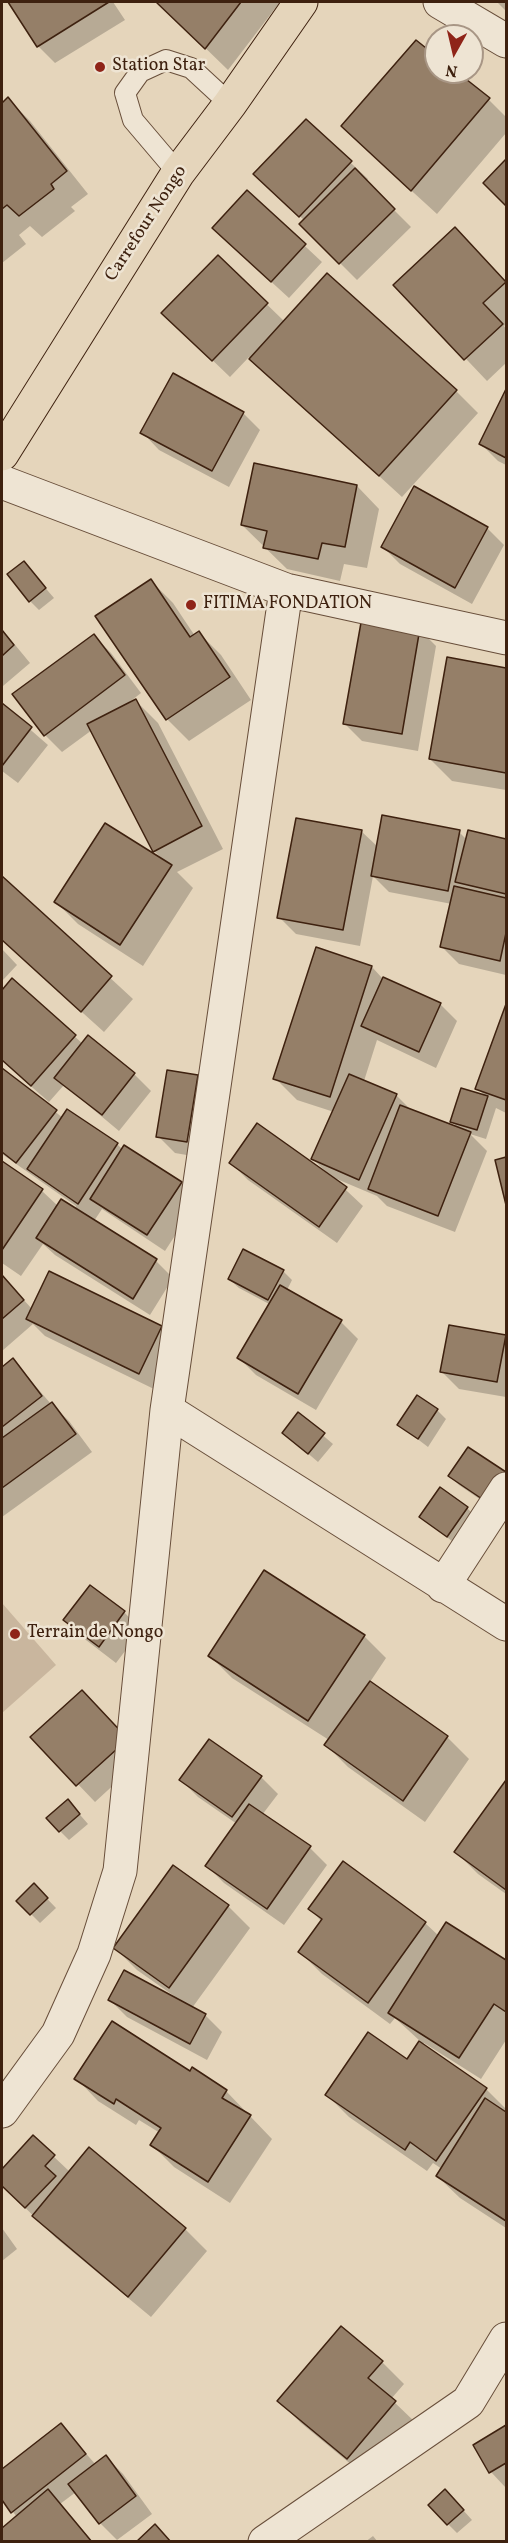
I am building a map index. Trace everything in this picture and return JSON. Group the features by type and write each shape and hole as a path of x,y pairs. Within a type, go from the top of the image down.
{"main road":[{"name":"Carrefour Nongo","path":"2,454 178,173 230,104 301,2"}],"street":[{"path":"440,2 507,41"},
{"path":"2,482 286,590 507,638"},
{"path":"2,2111 58,2034 94,1954 120,1871 167,1410 286,590"},
{"path":"167,1410 443,1586 507,1624"},
{"path":"443,1586 507,1489"},
{"path":"265,2541 468,2402 507,2339"}],"lane":[{"path":"178,173 133,120 125,93 140,72 166,60 190,68 230,104"}],"shaded area":[{"name":"Terrain de Nongo","path":"2,1603 56,1665 2,1713"}],"building":[{"path":"8,2 109,2 37,47"},
{"path":"156,2 241,2 205,49"},
{"path":"416,40 424,46 424,84 472,84 490,98 411,191 341,126"},
{"path":"8,97 67,171 51,184 54,189 19,216 7,205 2,209 2,103"},
{"path":"306,119 352,161 299,217 253,174"},
{"path":"506,159 506,206 483,183"},
{"path":"355,168 395,209 339,264 299,224"},
{"path":"247,190 306,244 271,282 212,228"},
{"path":"455,227 506,282 483,303 503,324 464,360 393,285"},
{"path":"218,255 268,303 212,361 161,313"},
{"path":"327,273 457,390 379,476 249,359"},
{"path":"173,373 244,412 212,471 140,433"},
{"path":"506,389 506,458 479,444"},
{"path":"254,463 357,485 345,547 322,543 318,559 263,548 267,531 241,525"},
{"path":"414,486 488,527 455,588 381,547"},
{"path":"24,561 46,588 29,602 7,574"},
{"path":"151,579 190,637 199,631 230,677 166,720 95,616"},
{"path":"362,617 420,628 402,734 343,724"},
{"path":"2,630 14,645 2,656"},
{"path":"94,634 125,675 44,736 12,694"},
{"path":"447,657 506,668 506,773 429,759"},
{"path":"136,699 202,826 153,852 87,724"},
{"path":"2,703 32,727 2,766"},
{"path":"382,815 460,830 448,891 371,876"},
{"path":"296,818 362,830 343,930 277,918"},
{"path":"105,823 172,865 120,945 54,902"},
{"path":"468,830 506,839 506,894 455,882"},
{"path":"2,876 112,976 81,1012 2,940"},
{"path":"454,886 506,898 506,933 500,961 440,947"},
{"path":"316,947 372,966 330,1097 273,1079"},
{"path":"383,977 441,1003 419,1052 361,1026"},
{"path":"12,978 76,1035 31,1086 2,1060 2,990"},
{"path":"506,1004 506,1100 475,1089"},
{"path":"88,1035 135,1073 102,1115 54,1078"},
{"path":"2,1068 57,1110 16,1163 2,1152"},
{"path":"167,1070 198,1075 187,1142 156,1137"},
{"path":"349,1074 397,1094 359,1180 311,1159"},
{"path":"461,1088 488,1096 477,1130 450,1122"},
{"path":"400,1105 471,1132 438,1216 368,1189"},
{"path":"67,1109 118,1143 78,1204 27,1169"},
{"path":"257,1123 347,1187 319,1227 229,1163"},
{"path":"124,1145 182,1182 147,1235 90,1199"},
{"path":"506,1157 506,1205 495,1160"},
{"path":"2,1161 43,1189 2,1250"},
{"path":"61,1199 157,1259 133,1299 36,1238"},
{"path":"243,1249 284,1270 268,1300 228,1279"},
{"path":"49,1271 162,1326 139,1374 26,1319"},
{"path":"2,1275 24,1300 2,1319"},
{"path":"280,1285 342,1320 298,1394 237,1358"},
{"path":"449,1325 506,1335 497,1382 440,1372"},
{"path":"13,1358 42,1396 2,1427 2,1367"},
{"path":"417,1395 438,1409 418,1439 397,1425"},
{"path":"52,1402 76,1434 2,1488 2,1438"},
{"path":"298,1412 325,1433 308,1454 282,1433"},
{"path":"468,1447 506,1472 506,1476 488,1503 448,1476"},
{"path":"440,1487 468,1507 447,1537 419,1517"},
{"path":"264,1570 365,1635 308,1721 208,1656"},
{"path":"90,1585 125,1611 99,1647 63,1620"},
{"path":"370,1681 448,1736 403,1801 324,1745"},
{"path":"82,1690 128,1739 76,1786 30,1737"},
{"path":"209,1739 262,1776 232,1817 179,1780"},
{"path":"506,1780 506,1890 454,1852"},
{"path":"68,1799 80,1814 59,1832 46,1818"},
{"path":"249,1804 311,1846 267,1909 205,1866"},
{"path":"343,1861 426,1922 368,2003 298,1952 322,1919 308,1909"},
{"path":"173,1865 229,1905 169,1988 113,1948"},
{"path":"34,1883 48,1898 30,1915 16,1901"},
{"path":"446,1922 506,1960 506,2012 494,2004 459,2058 388,2013"},
{"path":"124,1970 206,2014 190,2044 108,2000"},
{"path":"112,2021 190,2071 192,2067 227,2090 222,2098 251,2115 208,2182 150,2145 161,2128 116,2099 114,2104 74,2079"},
{"path":"368,2032 407,2059 419,2041 487,2088 436,2161 410,2142 405,2150 325,2095"},
{"path":"485,2098 506,2112 506,2221 436,2176"},
{"path":"33,2135 55,2155 45,2166 56,2176 25,2208 2,2186 2,2169"},
{"path":"89,2147 186,2228 128,2297 32,2216"},
{"path":"341,2326 383,2361 368,2378 396,2401 347,2459 277,2401"},
{"path":"61,2423 86,2454 11,2513 2,2500 2,2469"},
{"path":"506,2425 506,2463 489,2473 473,2445"},
{"path":"106,2455 136,2496 99,2524 68,2484"},
{"path":"48,2489 92,2542 2,2542 2,2528"},
{"path":"445,2489 464,2510 447,2525 428,2505"},
{"path":"155,2524 171,2542 136,2542"}],"place":[{"name":"Station Star","path":"100,67"},
{"name":"FITIMA FONDATION","path":"191,605"},
{"name":"Terrain de Nongo","path":"15,1634"}]}
